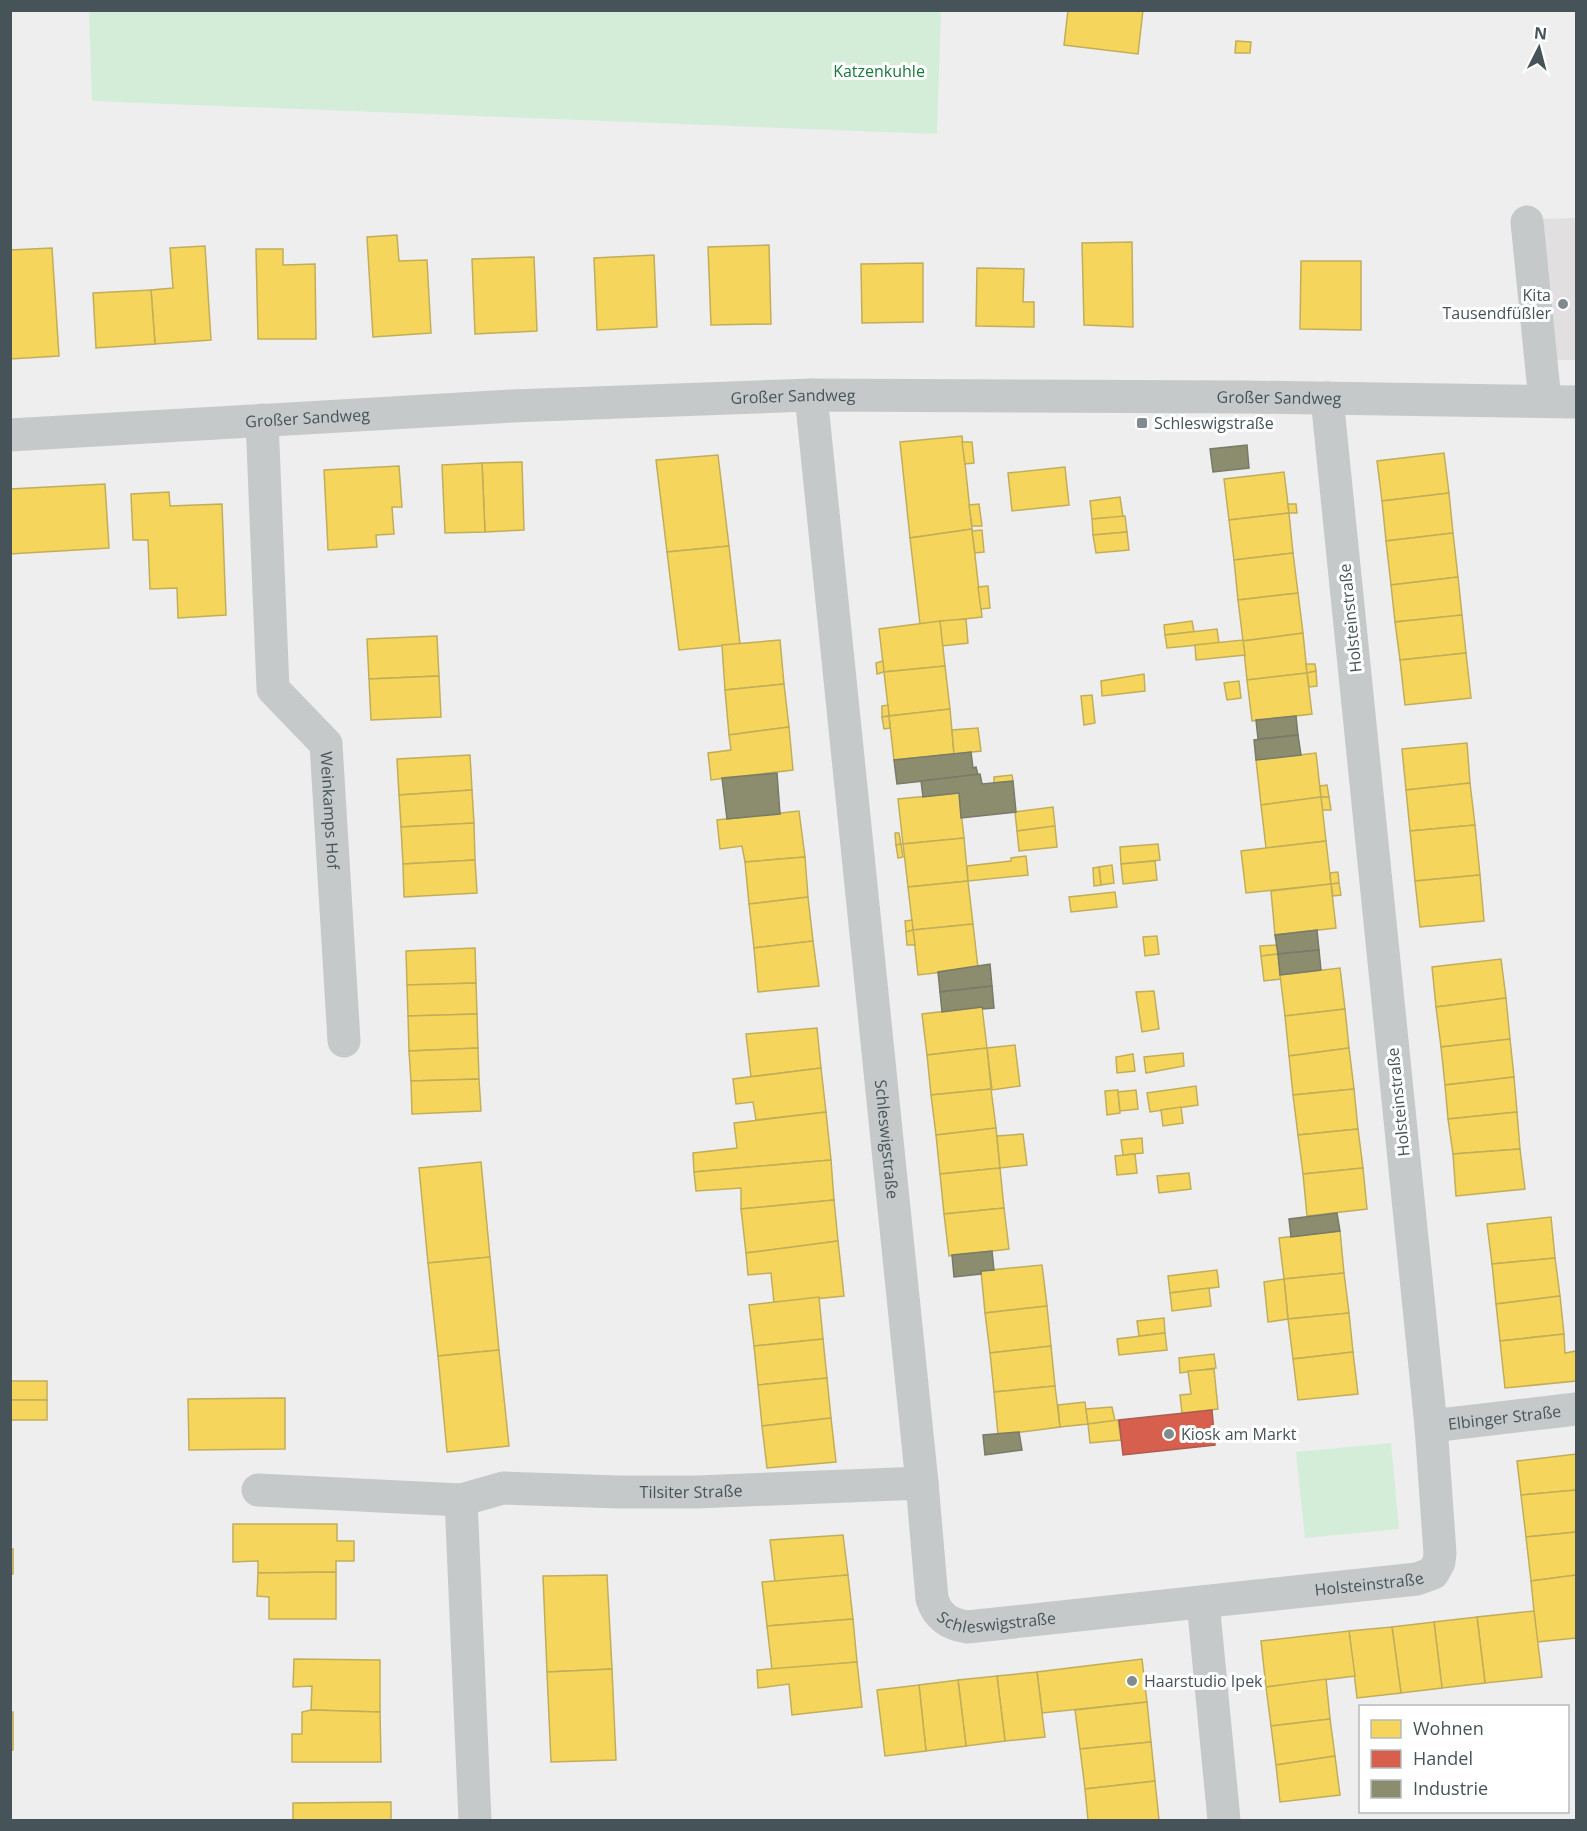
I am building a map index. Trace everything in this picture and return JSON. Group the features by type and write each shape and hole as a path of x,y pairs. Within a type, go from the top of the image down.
{"street":[{"path":"1527,222 1561,402"},
{"name":"Großer Sandweg","path":"10,435 512,406 811,395 1327,398 1561,402"},
{"name":"Schleswigstraße","path":"811,395 932,1599 936,1610 945,1620 967,1627 1203,1602"},
{"name":"Holsteinstraße","path":"1203,1602 1417,1579 1433,1573 1439,1562 1440,1545 1431,1426 1327,398"},
{"name":"Weinkamps Hof","path":"262,420 273,689 326,744 344,1041"},
{"name":"Elbinger Straße","path":"1431,1426 1576,1409"},
{"name":"Tilsiter Straße","path":"258,1490 461,1500 503,1488 685,1492 922,1483"},
{"path":"461,1500 475,1821"},
{"path":"1203,1602 1224,1821"}],"shaded area":[{"name":"Kita Tausendfüßler","path":"1576,218 1576,360 1554,360 1537,219"}],"green space":[{"name":"Katzenkuhle","path":"89,11 941,11 937,134 92,101"},
{"path":"1391,1443 1399,1529 1305,1538 1296,1452"}],"building: Wohnen":[{"path":"1068,10 1143,10 1138,54 1064,45"},
{"path":"1236,41 1251,42 1250,53 1235,53"},
{"path":"397,235 399,261 427,260 431,333 373,337 367,237"},
{"path":"1132,242 1133,327 1084,325 1082,243"},
{"path":"769,245 771,324 711,325 708,247"},
{"path":"205,246 211,340 155,344 151,290 173,288 170,248"},
{"path":"52,248 59,356 10,359 10,250"},
{"path":"256,249 283,249 283,265 315,264 316,339 258,339"},
{"path":"654,255 657,327 597,330 594,258"},
{"path":"534,257 537,331 475,334 472,259"},
{"path":"1301,261 1361,261 1361,330 1300,329"},
{"path":"923,263 923,322 862,323 861,264"},
{"path":"977,268 1024,269 1023,302 1034,302 1034,327 976,326"},
{"path":"151,290 155,344 96,348 93,293"},
{"path":"962,436 972,529 910,538 900,442"},
{"path":"962,442 972,442 974,463 965,464"},
{"path":"1444,453 1449,493 1382,501 1377,461"},
{"path":"718,455 729,546 667,552 656,460"},
{"path":"522,462 524,530 485,532 482,463"},
{"path":"482,463 485,532 445,533 442,465"},
{"path":"399,466 402,507 392,507 394,534 376,535 377,547 328,550 324,470"},
{"path":"1065,467 1069,505 1012,511 1008,473"},
{"path":"1284,472 1289,513 1229,520 1224,479"},
{"path":"105,484 109,548 10,554 10,489"},
{"path":"169,492 170,506 222,504 226,615 178,618 177,588 150,589 148,540 133,540 131,494"},
{"path":"1449,493 1453,533 1386,541 1382,501"},
{"path":"1120,497 1123,517 1092,519 1090,501"},
{"path":"979,504 982,526 972,526 969,505"},
{"path":"1288,504 1296,504 1297,513 1289,513"},
{"path":"1289,513 1293,553 1234,560 1229,520"},
{"path":"1125,516 1127,532 1093,535 1092,519"},
{"path":"972,529 982,617 920,624 910,538"},
{"path":"982,530 984,552 975,553 972,531"},
{"path":"1127,532 1129,550 1096,553 1093,535"},
{"path":"1453,533 1458,577 1391,585 1386,541"},
{"path":"729,546 740,644 679,650 667,552"},
{"path":"1293,553 1298,593 1238,600 1234,560"},
{"path":"1458,577 1462,615 1395,622 1391,585"},
{"path":"988,586 990,608 981,609 978,587"},
{"path":"1298,593 1303,633 1243,641 1238,600"},
{"path":"1462,615 1466,653 1400,660 1395,622"},
{"path":"966,619 968,643 942,646 940,621"},
{"path":"940,621 945,666 884,672 879,629"},
{"path":"1192,621 1194,632 1165,635 1164,625"},
{"path":"1217,629 1219,643 1167,648 1165,635"},
{"path":"1303,633 1307,673 1247,680 1243,641"},
{"path":"437,636 439,676 369,679 367,639"},
{"path":"780,640 784,684 725,690 722,645"},
{"path":"1243,640 1245,655 1196,660 1195,645"},
{"path":"1466,653 1471,698 1405,705 1400,660"},
{"path":"883,661 884,672 877,674 876,663"},
{"path":"1306,664 1315,664 1316,671 1307,673"},
{"path":"945,666 950,709 889,716 884,672"},
{"path":"1316,671 1317,686 1309,687 1307,673"},
{"path":"1307,673 1312,714 1252,721 1247,680"},
{"path":"1144,674 1145,691 1102,696 1101,681"},
{"path":"439,676 441,717 371,720 369,679"},
{"path":"1239,681 1241,698 1227,700 1224,683"},
{"path":"784,684 789,727 729,735 725,690"},
{"path":"1092,695 1095,723 1084,725 1081,696"},
{"path":"888,705 889,716 882,717 882,706"},
{"path":"950,709 954,754 894,760 889,716"},
{"path":"889,716 890,728 884,729 882,717"},
{"path":"789,727 793,770 711,780 708,753 731,750 729,735"},
{"path":"978,728 981,751 954,754 952,730"},
{"path":"1467,743 1470,783 1406,790 1402,749"},
{"path":"1316,753 1321,797 1261,805 1256,760"},
{"path":"470,755 472,790 399,795 397,759"},
{"path":"1012,775 1013,781 994,783 994,777"},
{"path":"1470,783 1475,825 1410,831 1406,790"},
{"path":"1327,785 1329,797 1321,797 1320,786"},
{"path":"472,790 474,823 401,827 399,795"},
{"path":"959,793 964,838 903,844 898,799"},
{"path":"1321,797 1329,797 1331,810 1322,810"},
{"path":"1321,797 1326,841 1266,848 1261,805"},
{"path":"1053,807 1055,826 1017,831 1015,812"},
{"path":"799,811 805,857 745,862 742,846 720,849 717,820"},
{"path":"474,823 475,860 403,864 401,827"},
{"path":"1475,825 1480,875 1415,881 1410,831"},
{"path":"1055,826 1057,847 1019,851 1017,831"},
{"path":"895,833 899,833 901,844 896,845"},
{"path":"964,838 968,881 908,887 903,844"},
{"path":"1326,841 1331,884 1246,893 1241,851"},
{"path":"901,844 903,857 898,858 896,845"},
{"path":"1158,844 1160,860 1121,864 1120,847"},
{"path":"1026,856 1028,875 968,881 967,866 1011,861 1011,858"},
{"path":"805,857 808,897 749,904 745,862"},
{"path":"475,860 477,893 404,897 403,864"},
{"path":"1155,861 1157,880 1123,884 1121,864"},
{"path":"1112,865 1114,883 1101,885 1099,867"},
{"path":"1099,867 1101,885 1094,886 1093,868"},
{"path":"1338,872 1339,883 1331,884 1330,873"},
{"path":"1480,875 1484,921 1420,927 1415,881"},
{"path":"968,881 973,924 913,930 908,887"},
{"path":"1339,883 1341,895 1333,896 1331,884"},
{"path":"1331,884 1336,928 1275,935 1271,891"},
{"path":"1115,892 1117,907 1071,912 1069,897"},
{"path":"808,897 813,941 754,948 749,904"},
{"path":"912,920 913,930 906,932 905,921"},
{"path":"973,924 978,968 918,975 913,930"},
{"path":"913,930 915,945 907,945 906,932"},
{"path":"1157,936 1159,954 1145,956 1143,937"},
{"path":"813,941 819,986 758,992 754,948"},
{"path":"1277,945 1278,954 1261,956 1260,946"},
{"path":"475,948 476,983 407,985 406,951"},
{"path":"1278,954 1281,979 1264,981 1261,956"},
{"path":"1501,959 1506,998 1436,1007 1432,967"},
{"path":"1340,968 1345,1009 1285,1016 1280,975"},
{"path":"476,983 477,1014 408,1016 407,985"},
{"path":"1154,991 1159,1029 1142,1032 1136,992"},
{"path":"1506,998 1510,1039 1441,1047 1436,1007"},
{"path":"982,1007 987,1048 927,1055 922,1014"},
{"path":"1345,1009 1349,1048 1289,1056 1285,1016"},
{"path":"477,1014 478,1048 409,1051 408,1016"},
{"path":"817,1028 821,1068 751,1077 746,1034"},
{"path":"1510,1039 1514,1077 1445,1085 1441,1047"},
{"path":"1015,1045 1020,1086 992,1090 987,1048"},
{"path":"478,1048 479,1079 411,1081 409,1051"},
{"path":"987,1048 991,1089 931,1095 927,1055"},
{"path":"1349,1048 1354,1089 1293,1095 1289,1056"},
{"path":"1183,1053 1184,1066 1146,1073 1144,1057"},
{"path":"1133,1054 1135,1071 1117,1073 1116,1057"},
{"path":"821,1068 826,1112 756,1120 753,1102 736,1104 733,1079"},
{"path":"1514,1077 1517,1112 1448,1119 1445,1085"},
{"path":"479,1079 481,1111 412,1114 411,1081"},
{"path":"1196,1086 1198,1105 1150,1112 1147,1093"},
{"path":"991,1089 996,1128 936,1135 931,1095"},
{"path":"1354,1089 1358,1129 1298,1135 1293,1095"},
{"path":"1118,1090 1120,1113 1107,1115 1105,1091"},
{"path":"1136,1090 1138,1109 1120,1111 1118,1092"},
{"path":"1181,1107 1183,1123 1163,1126 1161,1110"},
{"path":"826,1112 831,1160 694,1172 693,1153 737,1148 734,1123"},
{"path":"1517,1112 1520,1149 1453,1154 1448,1119"},
{"path":"996,1128 1000,1168 940,1174 936,1135"},
{"path":"1358,1129 1363,1168 1303,1174 1298,1135"},
{"path":"1023,1134 1027,1165 1000,1168 997,1136"},
{"path":"1142,1138 1143,1153 1123,1155 1121,1140"},
{"path":"1520,1149 1525,1189 1456,1196 1453,1154"},
{"path":"1135,1154 1137,1173 1117,1175 1115,1156"},
{"path":"831,1160 834,1200 741,1209 741,1188 696,1191 694,1172"},
{"path":"481,1162 490,1257 428,1263 419,1168"},
{"path":"1000,1168 1004,1208 944,1214 940,1174"},
{"path":"1363,1168 1367,1209 1307,1216 1303,1174"},
{"path":"1189,1173 1191,1189 1159,1193 1157,1176"},
{"path":"834,1200 838,1241 746,1253 741,1209"},
{"path":"1004,1208 1009,1249 949,1256 944,1214"},
{"path":"1551,1217 1555,1258 1492,1264 1487,1224"},
{"path":"1340,1231 1344,1273 1284,1279 1279,1238"},
{"path":"838,1241 844,1296 774,1303 771,1273 748,1275 746,1253"},
{"path":"490,1257 499,1350 438,1356 428,1263"},
{"path":"1555,1258 1560,1296 1496,1304 1492,1264"},
{"path":"1042,1265 1047,1306 985,1313 981,1271"},
{"path":"1217,1270 1219,1287 1170,1293 1168,1276"},
{"path":"1344,1273 1349,1313 1288,1319 1284,1279"},
{"path":"1284,1279 1288,1319 1268,1322 1264,1282"},
{"path":"1209,1288 1211,1306 1172,1311 1170,1293"},
{"path":"1560,1296 1564,1334 1500,1341 1496,1304"},
{"path":"819,1297 823,1339 754,1346 749,1305"},
{"path":"1047,1306 1051,1346 990,1353 985,1313"},
{"path":"1349,1313 1353,1352 1293,1359 1288,1319"},
{"path":"1164,1318 1165,1333 1139,1336 1137,1321"},
{"path":"1165,1333 1167,1350 1119,1355 1117,1339"},
{"path":"1564,1334 1565,1353 1576,1351 1576,1381 1505,1388 1500,1341"},
{"path":"823,1339 827,1378 758,1385 754,1346"},
{"path":"1051,1346 1055,1386 994,1392 990,1353"},
{"path":"499,1350 509,1446 447,1452 438,1356"},
{"path":"1353,1352 1358,1394 1298,1400 1293,1359"},
{"path":"1214,1354 1216,1368 1180,1373 1179,1358"},
{"path":"1214,1369 1218,1409 1182,1413 1180,1395 1191,1394 1188,1371"},
{"path":"827,1378 831,1418 762,1426 758,1385"},
{"path":"10,1381 47,1381 47,1400 10,1400"},
{"path":"1055,1386 1060,1427 998,1435 994,1392"},
{"path":"285,1398 285,1449 189,1450 188,1399"},
{"path":"10,1400 47,1400 47,1420 10,1420"},
{"path":"1085,1402 1088,1424 1060,1427 1058,1405"},
{"path":"1112,1407 1115,1421 1088,1424 1086,1409"},
{"path":"831,1418 836,1462 767,1468 762,1426"},
{"path":"1118,1420 1121,1440 1090,1443 1088,1424"},
{"path":"1576,1454 1576,1490 1521,1495 1517,1461"},
{"path":"1576,1490 1576,1532 1526,1537 1521,1495"},
{"path":"233,1524 337,1524 337,1541 354,1541 354,1561 336,1561 336,1572 258,1573 258,1561 233,1562"},
{"path":"1576,1532 1576,1575 1531,1581 1526,1537"},
{"path":"843,1535 848,1575 775,1582 770,1540"},
{"path":"10,1549 13,1549 13,1574 10,1574"},
{"path":"336,1572 336,1619 269,1619 269,1597 257,1596 258,1573"},
{"path":"607,1575 612,1669 547,1672 543,1576"},
{"path":"848,1575 853,1619 767,1626 762,1582"},
{"path":"1576,1575 1576,1638 1537,1642 1531,1581"},
{"path":"1534,1611 1542,1677 1485,1683 1477,1617"},
{"path":"1477,1617 1485,1683 1442,1688 1434,1622"},
{"path":"853,1619 857,1662 772,1670 767,1626"},
{"path":"1434,1622 1442,1688 1401,1693 1392,1627"},
{"path":"1392,1627 1401,1693 1357,1698 1349,1631"},
{"path":"1349,1631 1355,1676 1266,1687 1261,1641"},
{"path":"294,1659 380,1660 380,1712 311,1710 312,1686 293,1687"},
{"path":"1142,1659 1147,1702 1042,1713 1037,1672"},
{"path":"857,1662 862,1707 792,1715 789,1684 758,1688 757,1670"},
{"path":"612,1669 616,1760 551,1762 547,1672"},
{"path":"1037,1672 1045,1737 1005,1741 997,1676"},
{"path":"997,1676 1005,1741 966,1746 958,1680"},
{"path":"1326,1679 1330,1719 1271,1726 1266,1687"},
{"path":"958,1680 966,1746 926,1751 919,1685"},
{"path":"919,1685 926,1751 885,1756 877,1690"},
{"path":"1147,1702 1151,1742 1080,1749 1075,1710"},
{"path":"311,1710 380,1712 381,1762 292,1762 292,1734 302,1734 302,1712"},
{"path":"10,1712 13,1712 13,1750 10,1750"},
{"path":"1330,1719 1335,1756 1276,1765 1271,1726"},
{"path":"1151,1742 1155,1781 1085,1789 1080,1749"},
{"path":"1335,1756 1340,1795 1280,1802 1276,1765"},
{"path":"1155,1781 1159,1820 1088,1820 1085,1789"},
{"path":"391,1802 391,1820 293,1820 293,1803"}],"building: Handel":[{"path":"1212,1410 1215,1445 1123,1455 1119,1420"}],"building: Industrie":[{"path":"1247,445 1249,468 1213,472 1210,449"},
{"path":"1296,716 1298,735 1258,739 1256,720"},
{"path":"1298,735 1301,755 1256,760 1254,740"},
{"path":"971,752 973,768 976,767 978,775 897,784 894,760"},
{"path":"777,773 780,814 727,819 722,778"},
{"path":"980,774 982,784 1013,781 1016,812 961,818 959,793 923,797 921,781"},
{"path":"1317,930 1319,950 1278,954 1275,935"},
{"path":"1319,950 1321,970 1280,975 1278,954"},
{"path":"990,964 992,986 940,992 938,972"},
{"path":"992,986 994,1008 983,1009 982,1007 942,1012 940,992"},
{"path":"1337,1213 1340,1231 1291,1237 1289,1219"},
{"path":"992,1251 994,1270 954,1277 952,1255"},
{"path":"1019,1432 1022,1450 985,1455 983,1435"}],"place":[{"name":"Kita Tausendfüßler","path":"1563,304"},
{"name":"Schleswigstraße","path":"1142,423"},
{"name":"Kiosk am Markt","path":"1169,1434"},
{"name":"Haarstudio Ipek","path":"1132,1681"}]}
